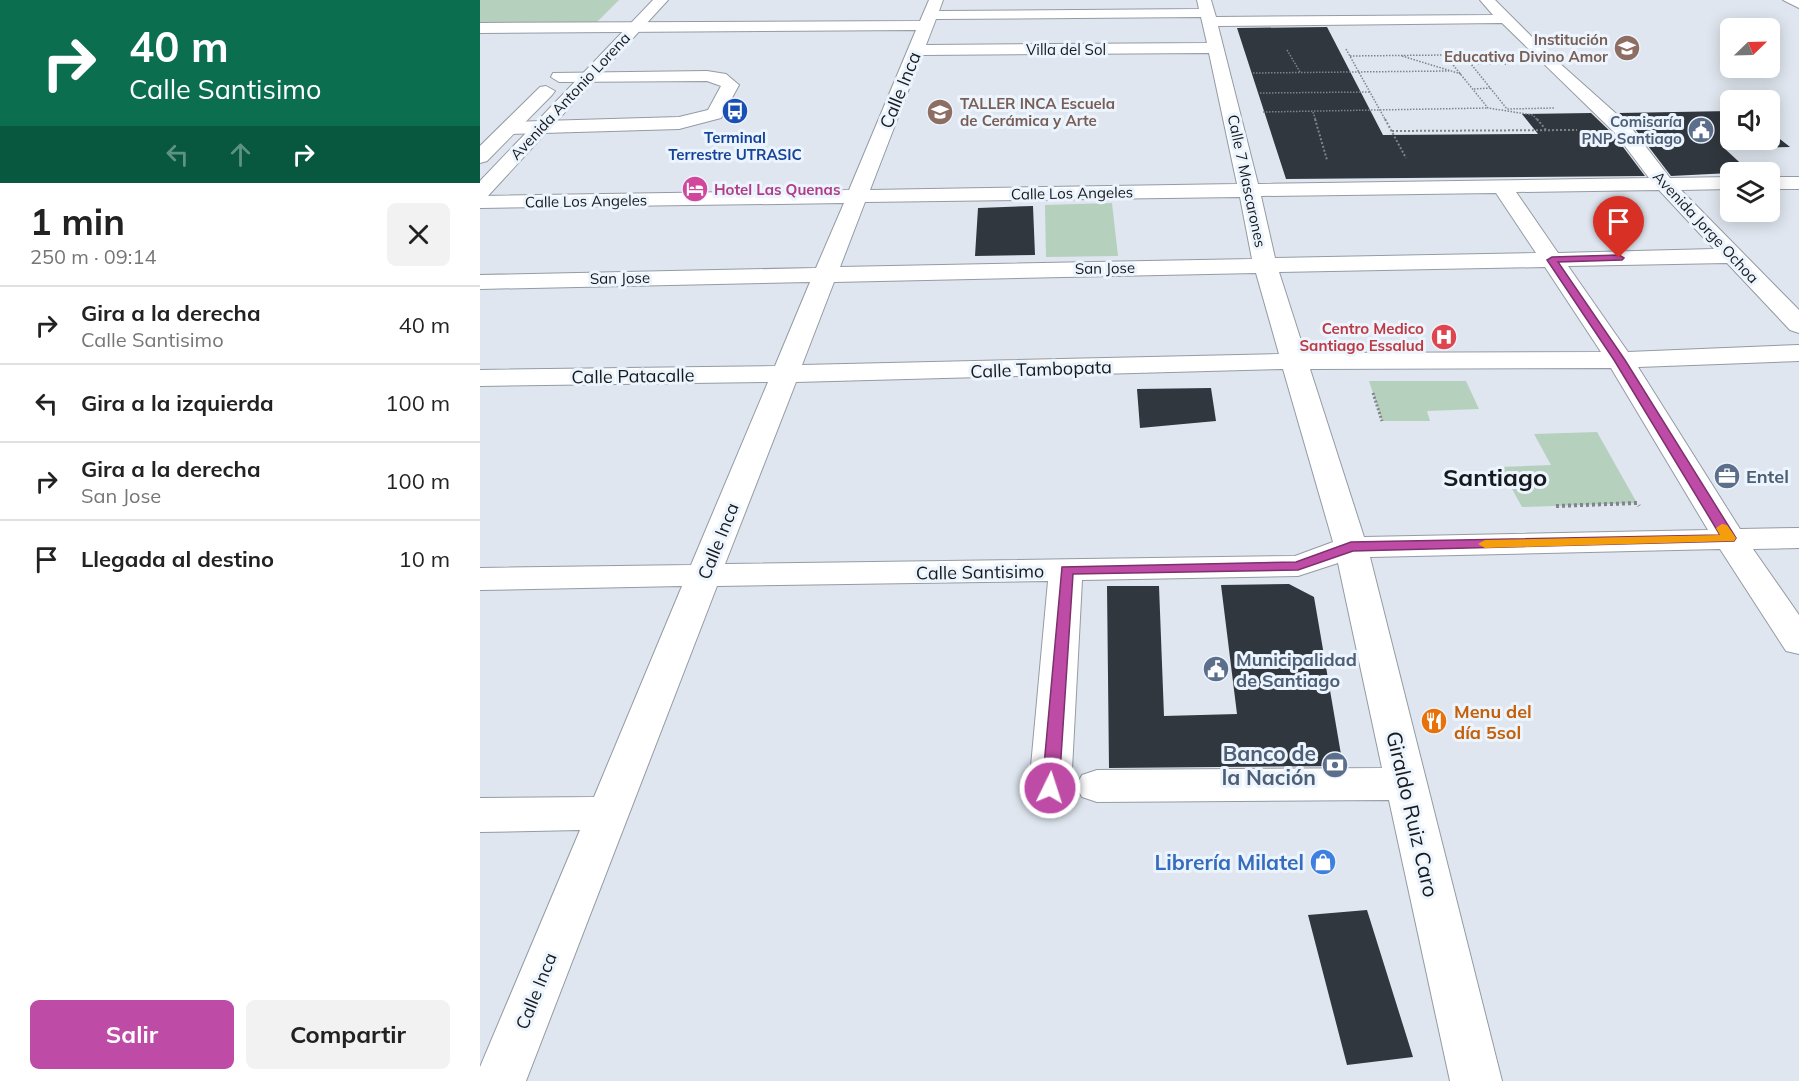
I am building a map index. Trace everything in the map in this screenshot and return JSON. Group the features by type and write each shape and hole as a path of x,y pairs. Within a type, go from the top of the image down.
{"main road":[{"name":"Avenida Antonio Lorena","path":"480,193 661,0"},
{"name":"Avenida Jorge Ochoa","path":"1487,0 1541,55 1623,130 1664,184 1799,325"},
{"path":"1790,0 1799,4"},
{"name":"Avenida Antonio Lorena","path":"591,44 628,7"},
{"path":"480,28 635,28 927,22 1207,12 1331,21 1504,19"},
{"name":"Calle 7 Mascarones","path":"1207,12 1223,73 1240,112 1248,190 1265,265 1351,547"},
{"name":"Villa del Sol","path":"927,22 1216,48"},
{"name":"Calle Inca","path":"500,1081 927,22"},
{"name":"Avenida Antonio Lorena","path":"480,157 575,61"},
{"path":"509,128 679,123 699,120 715,114 730,85 720,78 708,76 559,77"},
{"name":"Calle Los Angeles","path":"480,202 1720,183"},
{"path":"1780,183 1799,183"},
{"path":"1502,187 1620,360 1729,538 1799,642"},
{"name":"San Jose","path":"480,282 1731,256"},
{"path":"1620,360 1799,353"},
{"name":"Calle Tambopata","path":"785,374 1296,361 1620,360"},
{"name":"Calle Patacalle","path":"480,378 785,374"},
{"name":"Calle Santisimo","path":"480,579 1298,566 1351,547 1799,538"},
{"name":"Giraldo Ruiz Caro","path":"1351,547 1476,1081"},
{"path":"1050,788 1066,570"},
{"path":"1097,786 1406,784"},
{"path":"480,815 608,813"}],"path":[{"path":"1331,21 1327,23 1350,56 1423,188"},
{"path":"1398,55 1462,74"},
{"path":"1445,55 1488,108"},
{"path":"1350,56 1541,55"},
{"path":"1512,64 1471,64 1507,109 1561,108"},
{"path":"1223,73 1449,71"},
{"path":"1473,89 1491,88"},
{"path":"1370,92 1242,93 1240,112 1488,108 1533,115 1546,130"},
{"path":"1313,112 1328,162"},
{"path":"1392,131 1623,130"}],"green space":[{"path":"480,0 619,0 591,28 480,28"},
{"path":"1112,203 1118,256 1046,257 1045,205"},
{"path":"1369,381 1466,381 1479,409 1427,411 1430,421 1382,421"},
{"path":"1597,432 1637,503 1522,507 1500,467 1551,465 1534,434"}],"building":[{"path":"1327,27 1383,135 1538,134 1522,114 1591,113 1614,135 1645,176 1286,179 1237,28"},
{"path":"1720,111 1720,150 1726,150 1739,162 1720,162 1720,174 1671,176 1632,125 1619,113"},
{"path":"1780,139 1790,147 1780,147"},
{"path":"1033,206 1035,255 975,256 978,208"},
{"path":"1211,388 1216,421 1140,428 1137,389"},
{"path":"1289,584 1314,597 1343,766 1109,768 1107,586 1159,586 1164,716 1237,714 1221,585"},
{"path":"1367,910 1413,1057 1347,1065 1308,915"}],"slow traffic":[{"path":"1485,544 1729,538 1722,528"}],"place":[{"name":"Institución Educativa Divino Amor","path":"1627,48"},
{"name":"Terminal Terrestre UTRASIC","path":"735,111"},
{"name":"TALLER INCA Escuela de Cerámica y Arte","path":"940,112"},
{"name":"Comisaría PNP Santiago","path":"1701,130"},
{"name":"Hotel Las Quenas","path":"695,189"},
{"name":"Centro Medico Santiago Essalud","path":"1444,337"},
{"name":"Entel","path":"1727,476"},
{"name":"Municipalidad de Santiago","path":"1216,669"},
{"name":"Menu del día 5sol","path":"1434,721"},
{"name":"Banco de la Nación","path":"1335,765"},
{"name":"Librería Milatel","path":"1323,862"}],"district":[{"name":"Santiago","path":"1495,477"}],"route":[{"path":"1050,788 1066,570 1298,566 1351,547 1729,538 1620,360 1552,260 1619,258"}]}
